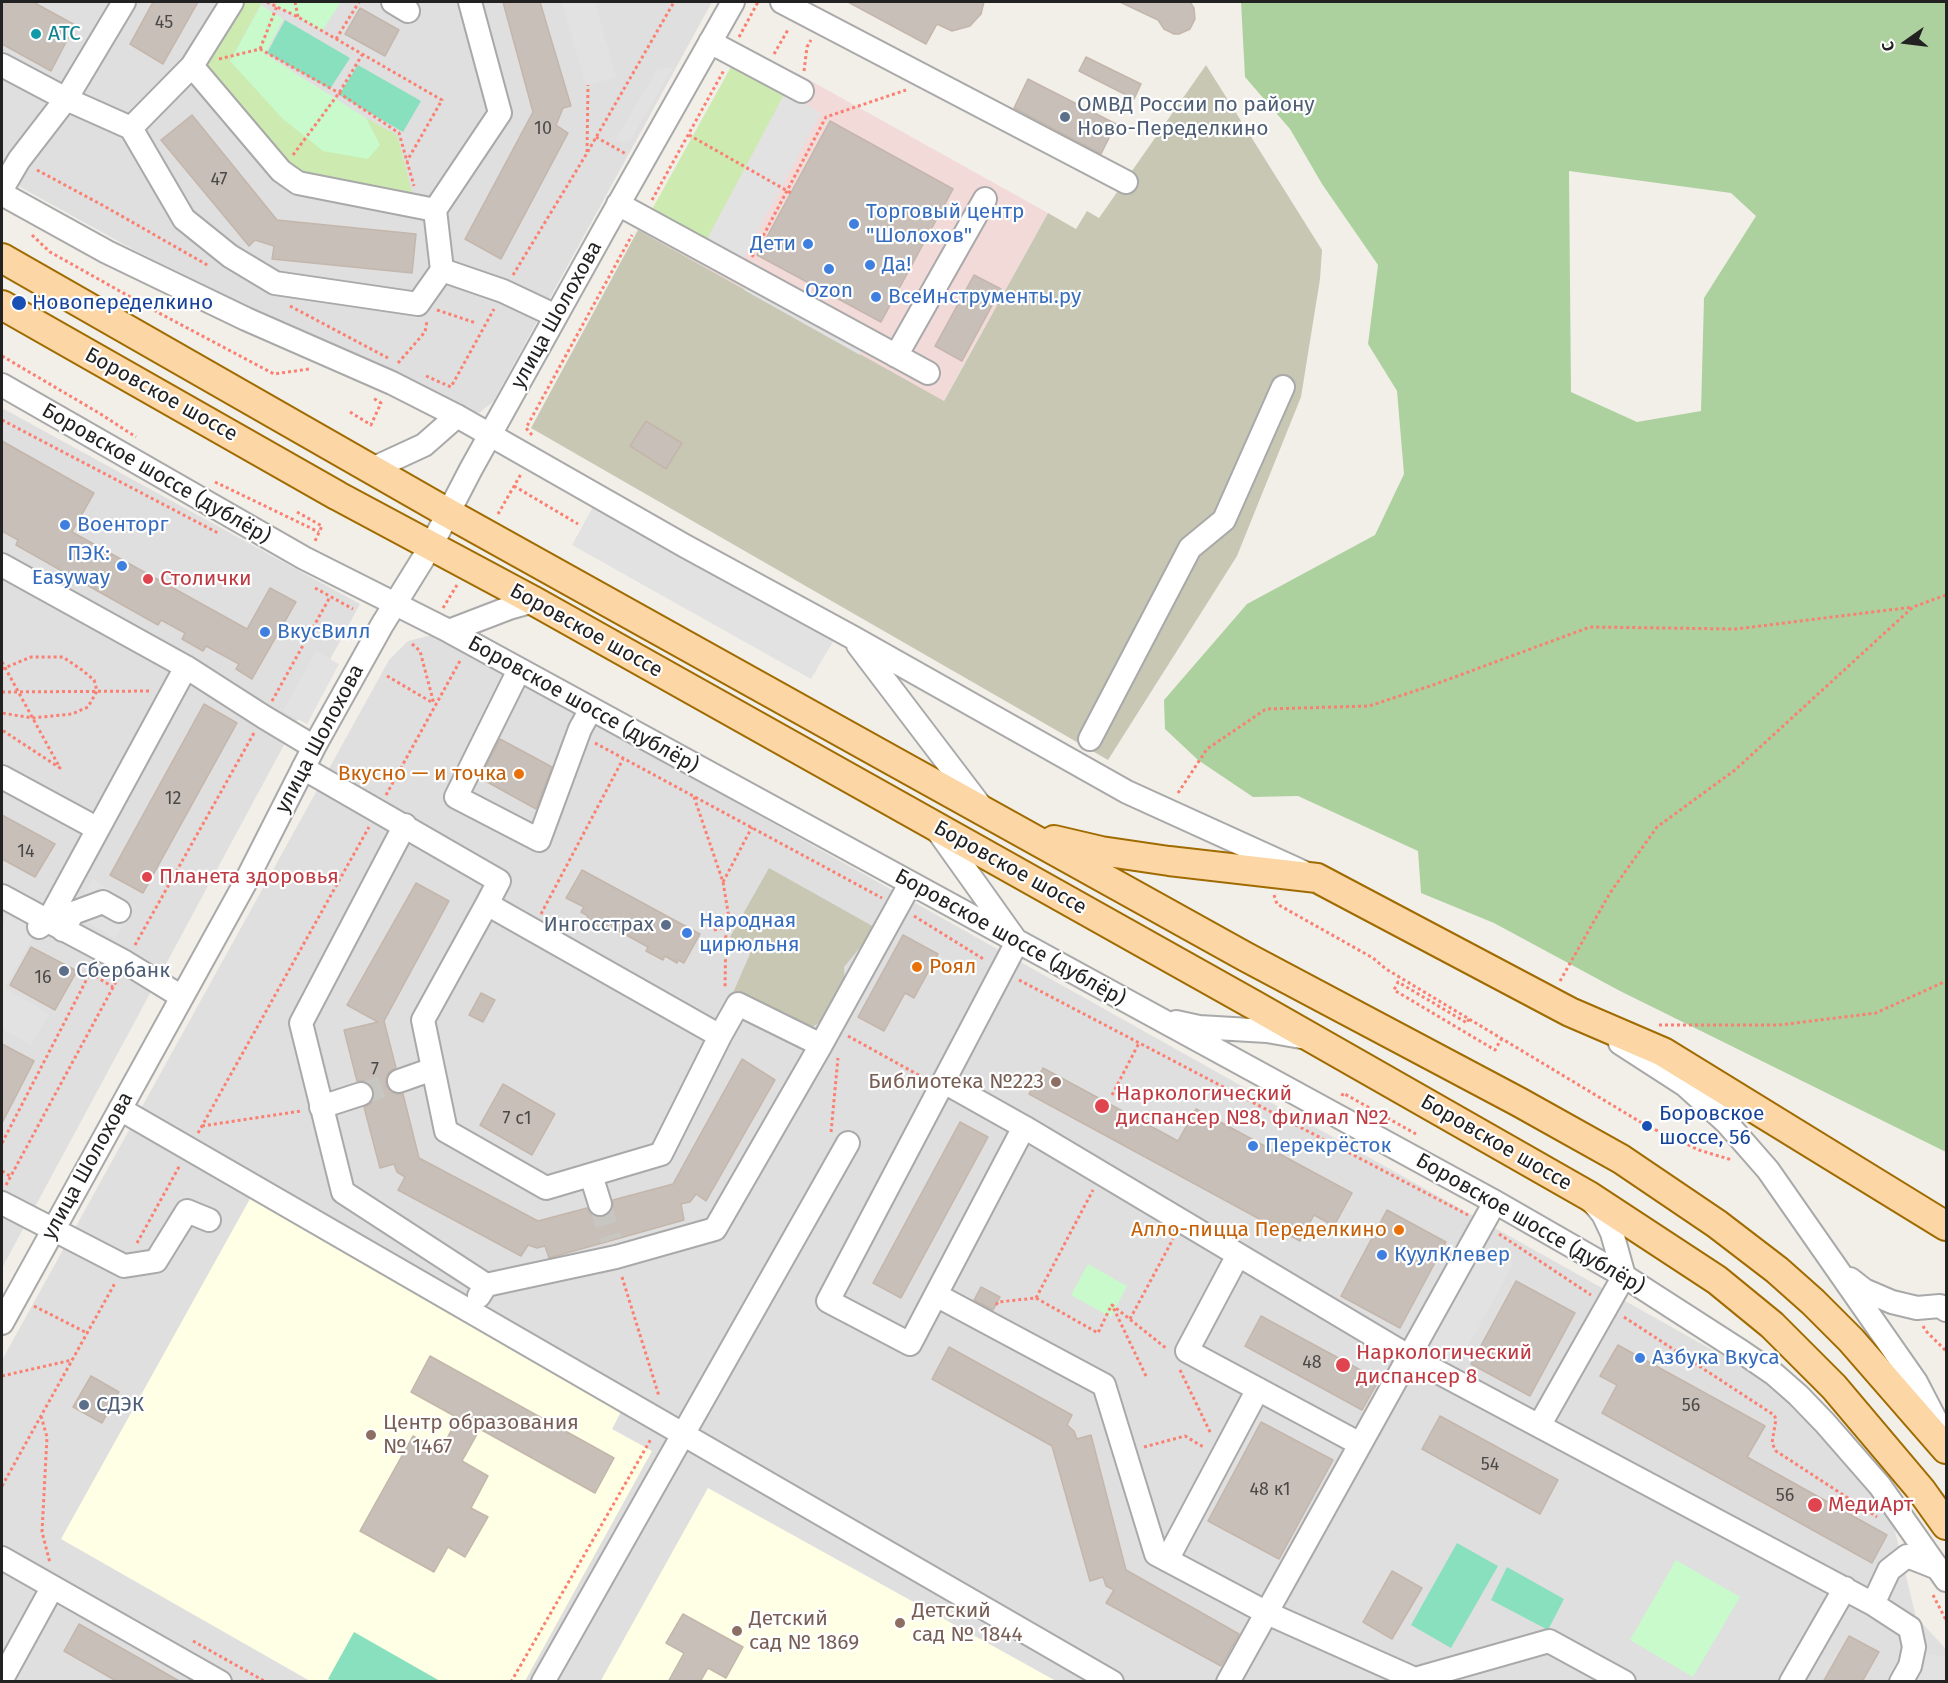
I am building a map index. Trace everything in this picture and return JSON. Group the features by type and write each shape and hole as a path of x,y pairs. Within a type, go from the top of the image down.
{"main road":[{"name":"Боровское шоссе","path":"2,258 448,513 984,812 1246,957 1519,1102 1621,1159 1777,1270 1851,1340 1947,1449"},
{"name":"Боровское шоссе","path":"2,305 338,496 534,601 1316,1040 1589,1196 1717,1280 1772,1325 1834,1387 1921,1490 1947,1525"},
{"path":"1023,833 1101,851 1317,878 1570,1012 1663,1052 1947,1226"}],"street":[{"path":"123,2 66,99 19,160 2,192 106,252 246,319 392,383 457,416 1127,792 1317,878"},
{"path":"131,128 192,66 232,2"},
{"path":"2,65 66,99 131,128 184,219 230,256 275,283 424,306 442,270 428,209 500,113 470,2"},
{"name":"улица Шолохова","path":"2,1323 244,885 314,747 382,625 431,546 556,316 732,2"},
{"path":"795,5 821,23 1126,182"},
{"path":"710,42 802,91"},
{"path":"192,66 281,171 298,183 428,209"},
{"path":"896,356 985,199"},
{"path":"618,204 927,373"},
{"path":"442,270 504,291 556,316"},
{"name":"Боровское шоссе (дублёр)","path":"2,385 304,558 395,604 445,621 519,670 1495,1202 1624,1276 1742,1352 1774,1374 1798,1395 1880,1486 1940,1581"},
{"path":"1090,739 1190,548 1224,520 1283,387"},
{"path":"372,469 424,445 457,416"},
{"path":"2,565 279,720 314,747"},
{"path":"445,621 534,601"},
{"path":"852,637 984,812"},
{"path":"50,926 98,829 186,667"},
{"path":"519,670 456,797 539,840 580,729 591,709"},
{"path":"303,768 499,881 423,1020 446,1131 546,1188 661,1154 738,1004 830,1042"},
{"path":"2,777 98,829"},
{"path":"405,825 301,1023 314,1108 343,1192 486,1285"},
{"path":"934,826 1017,942 828,1301 910,1344 1024,1127"},
{"path":"470,1311 486,1285 613,1249 714,1229 830,1042 910,884"},
{"path":"2,896 50,926 125,962 182,997"},
{"path":"50,926 73,913 103,902 119,911"},
{"path":"487,904 720,1036"},
{"path":"1570,1012 1685,1085 1726,1122 1767,1170 1836,1266 1916,1382 1947,1440"},
{"path":"1154,1017 1199,1027 1267,1031 1316,1040"},
{"path":"399,1081 433,1070"},
{"path":"942,1085 1024,1127 1408,1356 1873,1604 1910,1628 1914,1647 1910,1666 1901,1682"},
{"path":"314,1108 361,1094"},
{"path":"120,1109 1112,1682"},
{"path":"543,1682 848,1143"},
{"path":"591,1175 600,1204"},
{"path":"1539,1426 1624,1276 1612,1233 1603,1214 1589,1196"},
{"path":"1228,1682 1495,1202"},
{"path":"2,1203 124,1266 156,1261 187,1210 209,1220"},
{"path":"1238,1255 1187,1350 1360,1444"},
{"path":"1836,1266 1864,1290 1892,1302 1917,1308 1940,1306 1947,1311"},
{"path":"936,1295 1104,1385 1156,1554 1267,1614 1415,1679 1549,1641 1624,1682"},
{"path":"1167,1560 1258,1389"},
{"path":"1873,1604 1890,1570 1907,1556 1940,1581"},
{"path":"2,1558 220,1682"},
{"path":"7,1678 52,1588"},
{"path":"1791,1682 1845,1588"}],"path":[{"path":"267,2 298,17 442,100 407,161"},
{"path":"295,2 298,17"},
{"path":"336,39 359,2"},
{"path":"451,387 504,291 674,2"},
{"path":"763,70 795,5"},
{"path":"260,48 278,6"},
{"path":"802,91 807,47 821,23"},
{"path":"192,66 260,48 339,93 399,133 407,161 428,209"},
{"path":"281,171 339,93 362,55"},
{"path":"744,272 789,192 826,117 933,81"},
{"path":"587,153 588,85"},
{"path":"689,135 789,192"},
{"path":"596,137 628,155"},
{"path":"28,231 50,252 274,374 318,367"},
{"path":"398,363 425,332 424,306 477,323"},
{"path":"2,356 139,439"},
{"path":"350,412 370,425 381,403 372,398"},
{"path":"2,420 221,536"},
{"path":"498,514 525,467"},
{"path":"211,480 319,532"},
{"path":"514,486 578,524"},
{"path":"297,512 322,526 311,548"},
{"path":"445,621 461,579"},
{"path":"312,586 353,609"},
{"path":"1175,797 1207,749 1266,709 1369,706 1590,627 1736,629 1913,607 1947,595"},
{"path":"2,1191 125,962 279,720 330,597"},
{"path":"1557,987 1610,893 1657,827 1735,770 1913,607"},
{"path":"420,651 425,642"},
{"path":"412,644 420,651 435,704"},
{"path":"2,714 32,718 72,714 88,707 97,691 94,680 63,657 32,657 3,669"},
{"path":"2,1486 460,659 470,664"},
{"path":"2,662 3,669 60,768 2,730"},
{"path":"387,676 435,704"},
{"path":"2,692 173,691"},
{"path":"580,729 589,740 898,906 1003,971 1484,1224 1774,1414 1776,1419 1772,1443 1776,1451 1882,1521"},
{"path":"532,930 623,759"},
{"path":"694,795 723,882 729,918 726,927 724,961 726,1001 733,1013"},
{"path":"723,882 752,827"},
{"path":"1267,873 1276,904 1373,958 1386,969 1647,1126 1699,1150 1733,1160"},
{"path":"714,930 726,927"},
{"path":"2,1143 90,974 113,987"},
{"path":"1658,1025 1779,1025 1876,1013 1947,981"},
{"path":"1469,1019 1467,1023 1398,982 1394,990 1495,1050 1502,1038"},
{"path":"848,1143 831,1132 830,1042 942,1085"},
{"path":"1112,1095 1139,1043"},
{"path":"202,1126 314,1108"},
{"path":"2,1171 11,1176"},
{"path":"1036,1298 1102,1174"},
{"path":"1130,1319 1182,1221"},
{"path":"511,1682 651,1441 663,1409 613,1249"},
{"path":"17,1295 87,1333"},
{"path":"988,1323 998,1302 1036,1298 1098,1333 1112,1305"},
{"path":"1112,1305 1172,1353"},
{"path":"1112,1305 1146,1376"},
{"path":"1917,1308 1925,1330 1947,1351"},
{"path":"2,1376 72,1360"},
{"path":"1177,1363 1222,1457"},
{"path":"41,1416 46,1437 42,1532 51,1565"},
{"path":"1125,1452 1185,1436 1222,1457"},
{"path":"1940,1581 1947,1620"}],"shaded area":[{"path":"2,2 712,2 493,402 479,413 461,411 134,250 2,177"},
{"path":"562,2 595,2 616,77 586,86"},
{"path":"1206,65 1322,250 1320,279 1301,397 1237,556 1108,760 531,428 638,230 944,401 1048,213 1076,229 1087,211 1099,218"},
{"path":"673,67 630,141 615,141 657,69"},
{"path":"795,72 1048,213 943,402 638,230 650,213 785,93"},
{"path":"785,93 821,113 741,262 705,243"},
{"path":"751,276 867,339 860,355 744,290"},
{"path":"2,408 360,604 2,1268"},
{"path":"594,505 834,640 811,679 572,545"},
{"path":"438,636 448,641 1800,1399 1893,1523 1916,1617 1946,1649 1946,1682 2,1682 2,1360 389,660 408,641"},
{"path":"316,651 339,664 307,724 283,711"},
{"path":"769,868 876,928 844,967 845,985 826,1018 808,1030 732,995 750,954 730,937"},
{"path":"93,879 135,906 115,939 73,913"},
{"path":"10,911 39,927 5,988 49,1014 31,1045 2,1029 2,926"},
{"name":"Центр образования № 1467","path":"251,1197 624,1406 612,1429 652,1451 525,1681 310,1681 61,1539"},
{"path":"1465,1236 1514,1263 1453,1373 1404,1345"},
{"name":"Детский сад № 1869","path":"708,1488 1056,1681 600,1682"},
{"path":"1927,1653 1946,1658 1946,1681 1912,1682"}],"green space":[{"path":"239,2 262,2 230,61 380,145 366,118 397,135 412,192 283,173 204,69"},
{"path":"278,2 341,2 322,31 276,5"},
{"path":"1241,2 1946,2 1946,1152 1620,991 1494,923 1421,893 1418,851 1298,796 1253,797 1198,760 1165,729 1164,700 1247,604 1375,535 1404,474 1397,391 1368,344 1378,265 1322,184 1290,129 1245,77","holes":["1569,171 1731,193 1756,216 1704,298 1701,411 1637,422 1571,392"]},
{"path":"261,5 283,19 265,54 366,118 380,145 368,159 323,151 283,119 230,61"},
{"path":"285,20 350,58 330,89 267,53"},
{"path":"358,65 421,101 403,132 339,95"},
{"path":"732,65 785,93 705,243 650,213"},
{"path":"1088,1264 1127,1286 1111,1317 1071,1295"},
{"path":"1457,1543 1498,1566 1451,1648 1411,1625"},
{"path":"1676,1560 1740,1597 1693,1677 1630,1640"},
{"path":"1507,1567 1564,1599 1548,1630 1491,1600"},
{"path":"354,1632 440,1681 332,1681 328,1679"}],"building":[{"name":"АТС","path":"2,2 33,2 75,25 51,71 2,44"},
{"path":"153,2 198,2 163,64 130,44"},
{"path":"503,2 540,2 571,106 563,108 556,125 568,133 501,259 465,239 533,112"},
{"path":"848,2 984,2 981,14 970,26 952,31 937,24 926,44"},
{"path":"1120,2 1190,2 1194,8 1195,19 1190,29 1174,34 1164,29 1158,20"},
{"path":"360,8 399,30 385,56 345,34"},
{"path":"1086,57 1141,84 1134,99 1079,71"},
{"name":"ОМВД России по району Ново-Переделкино","path":"1028,79 1116,124 1101,154 1014,108"},
{"path":"192,115 277,220 416,234 412,273 272,259 274,246 255,240 249,246 161,140"},
{"name":"Торговый центр \"Шолохов\"","path":"830,121 953,189 881,322 757,255"},
{"path":"974,275 1001,289 962,361 935,346"},
{"path":"646,421 682,443 666,469 630,446"},
{"path":"2,441 94,493 72,532 247,629 270,588 296,602 252,679 236,669 239,664 206,646 203,651 182,639 185,633 161,620 158,625 16,545 18,540 2,531"},
{"path":"204,704 237,723 143,893 110,875"},
{"name":"Вкусно — и точка","path":"500,739 552,767 536,809 480,778"},
{"path":"2,815 55,844 35,877 2,859"},
{"path":"582,870 700,934 684,963 678,960 677,963 665,956 663,960 646,951 648,947 617,930 607,927 605,930 586,920 588,916 581,912 584,907 566,898"},
{"path":"416,883 449,901 384,1021 396,1068 388,1073 386,1085 391,1092 403,1094 419,1158 538,1221 587,1208 596,1217 603,1217 610,1213 613,1200 673,1184 742,1059 775,1080 706,1201 696,1194 690,1202 681,1204 684,1220 549,1258 545,1246 537,1248 528,1245 521,1256 398,1190 405,1177 397,1172 394,1164 380,1168 364,1107 371,1103 374,1090 370,1084 357,1081 344,1030 378,1022 347,1005"},
{"path":"903,935 938,954 914,998 905,993 884,1031 858,1017"},
{"path":"31,947 77,971 55,1010 10,985"},
{"path":"481,993 495,1000 483,1022 469,1015"},
{"path":"2,1044 34,1061 2,1123"},
{"path":"1043,1068 1178,1141 1196,1109 1352,1193 1334,1226 1314,1215 1300,1241 1029,1094"},
{"path":"503,1084 555,1114 532,1155 480,1125"},
{"path":"960,1122 988,1137 901,1298 873,1283"},
{"path":"1387,1210 1446,1242 1400,1328 1341,1296"},
{"path":"1516,1281 1575,1313 1530,1396 1471,1364"},
{"path":"981,1287 1000,1297 993,1310 974,1300"},
{"path":"1261,1316 1379,1380 1362,1410 1245,1346"},
{"path":"1618,1345 1765,1426 1747,1457 1887,1535 1872,1563 1602,1413 1617,1385 1600,1376"},
{"path":"949,1347 1072,1415 1067,1425 1074,1431 1077,1439 1091,1435 1126,1570 1239,1634 1221,1666 1106,1603 1114,1590 1106,1586 1103,1577 1090,1581 1052,1446 932,1379"},
{"path":"430,1356 614,1458 595,1493 480,1429 462,1461 488,1476 471,1508 488,1517 465,1557 448,1547 434,1572 360,1531 413,1436 440,1451 458,1418 411,1392"},
{"path":"91,1376 119,1392 102,1423 73,1407"},
{"path":"1440,1416 1558,1480 1540,1514 1422,1449"},
{"path":"1261,1422 1333,1460 1279,1559 1208,1521"},
{"path":"1392,1571 1422,1588 1392,1639 1363,1622"},
{"path":"683,1614 743,1647 726,1678 708,1668 700,1682 668,1682 684,1653 666,1643"},
{"path":"79,1624 181,1682 118,1682 64,1651"},
{"path":"1849,1636 1879,1652 1862,1682 1823,1682"}],"tunnel":[{"path":"361,1094 399,1081"},
{"path":"600,1204 611,1240"}],"place":[{"name":"АТС","path":"36,34"},
{"name":"ОМВД России по району Ново-Переделкино","path":"1065,117"},
{"name":"Торговый центр \"Шолохов\"","path":"854,224"},
{"name":"Дети","path":"808,244"},
{"name":"Да!","path":"870,265"},
{"name":"Ozon","path":"829,269"},
{"name":"ВсеИнструменты.ру","path":"876,297"},
{"name":"Новопеределкино","path":"19,303"},
{"name":"Военторг","path":"65,525"},
{"name":"ПЭК: Easyway","path":"122,566"},
{"name":"Столички","path":"148,579"},
{"name":"ВкусВилл","path":"265,632"},
{"name":"Вкусно — и точка","path":"519,774"},
{"name":"Планета здоровья","path":"147,877"},
{"name":"Ингосстрах","path":"666,925"},
{"name":"Народная цирюльня","path":"687,933"},
{"name":"Роял","path":"917,967"},
{"name":"Сбербанк","path":"64,971"},
{"name":"Библиотека №223","path":"1056,1082"},
{"name":"Наркологический диспансер №8, филиал №2","path":"1102,1106"},
{"name":"Боровское шоссе, 56","path":"1647,1126"},
{"name":"Перекрёсток","path":"1253,1146"},
{"name":"Алло-пицца Переделкино","path":"1399,1230"},
{"name":"КуулКлевер","path":"1382,1255"},
{"name":"Азбука Вкуса","path":"1640,1358"},
{"name":"Наркологический диспансер 8","path":"1343,1365"},
{"name":"СДЭК","path":"84,1405"},
{"name":"Центр образования № 1467","path":"371,1435"},
{"name":"МедиАрт","path":"1815,1505"},
{"name":"Детский сад № 1844","path":"900,1623"},
{"name":"Детский сад № 1869","path":"737,1631"}]}
